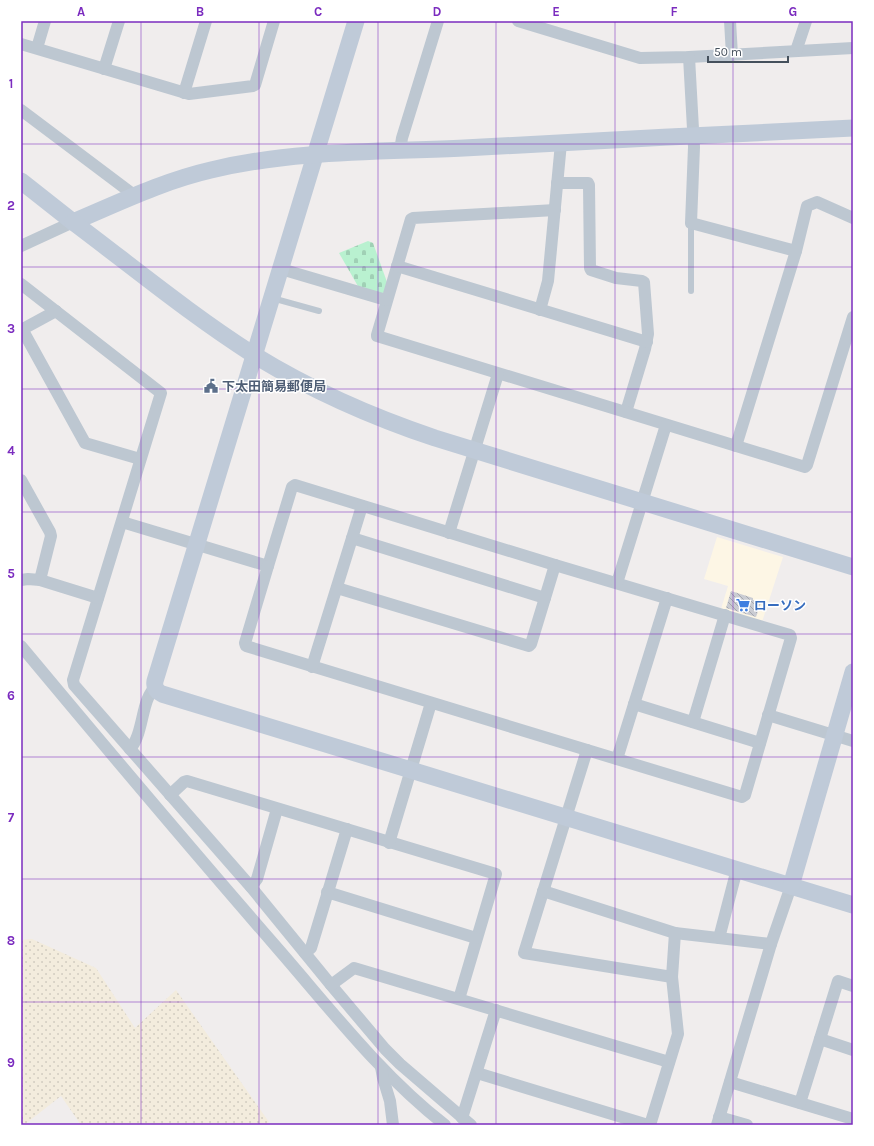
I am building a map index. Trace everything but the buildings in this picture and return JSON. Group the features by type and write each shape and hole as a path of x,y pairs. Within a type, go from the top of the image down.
{"street":[{"path":"37,48 45,21"},
{"path":"104,69 119,21"},
{"path":"184,92 206,21"},
{"path":"21,44 189,94 255,85 274,21"},
{"path":"130,749 136,743 149,696 155,688 155,681 356,21"},
{"path":"400,151 402,138 438,21"},
{"path":"518,21 640,58 732,55 853,48"},
{"path":"730,21 732,55"},
{"path":"796,51 806,21"},
{"path":"689,57 694,135 691,223 796,252"},
{"path":"21,110 130,192 134,197"},
{"path":"21,246 73,222 182,178 208,170 241,163 316,154 853,128"},
{"path":"540,310 548,281 561,143"},
{"path":"21,182 211,326 255,355 313,388 358,410 405,428 474,450 853,567"},
{"path":"557,183 588,183 589,185 591,270 616,278 644,282 648,324 647,342 626,412"},
{"path":"736,446 796,252 807,206 816,202 853,218"},
{"path":"554,210 411,219 386,300 377,336 805,466 808,465 853,316"},
{"path":"397,266 647,342"},
{"path":"281,269 386,300"},
{"path":"21,284 162,393 73,680 74,685 251,887 331,985 400,1064 467,1122 477,1073 496,1010"},
{"path":"56,311 21,329 84,443 140,460"},
{"path":"449,533 498,374"},
{"path":"617,583 666,425"},
{"path":"21,480 51,536 40,580"},
{"path":"295,486 362,506 555,566 790,635 745,795 742,797 431,704 246,646 245,643 292,487 295,486"},
{"path":"312,667 362,506"},
{"path":"122,522 268,566"},
{"path":"352,538 545,598"},
{"path":"337,588 529,646 531,644 555,566"},
{"path":"21,580 40,580 98,598"},
{"path":"617,759 667,598"},
{"path":"693,722 725,616"},
{"path":"21,646 232,895 381,1067 410,1096 445,1125"},
{"path":"747,1125 718,1121 772,944 792,886 853,672"},
{"path":"155,688 162,694 853,905"},
{"path":"389,843 431,704"},
{"path":"634,704 760,743"},
{"path":"768,715 853,741"},
{"path":"587,750 524,953 672,977"},
{"path":"170,795 187,781 496,874 459,999"},
{"path":"251,887 257,879 277,809"},
{"path":"305,953 311,948 347,829"},
{"path":"719,938 738,869"},
{"path":"544,891 675,933 772,944"},
{"path":"328,892 476,938"},
{"path":"477,1073 649,1125 678,1034 672,977 675,933"},
{"path":"331,985 354,968 669,1062"},
{"path":"800,1103 838,981 853,986"},
{"path":"820,1039 853,1050"},
{"path":"381,1067 390,1101 393,1125"},
{"path":"730,1082 853,1119"}],"lane":[{"path":"691,223 691,291"},
{"path":"272,298 319,311"}],"shaded area":[{"path":"717,537 783,557 762,622 721,609 728,586 704,579"}],"sand":[{"path":"32,939 96,968 135,1028 176,990 269,1122 265,1125 81,1125 61,1096 24,1125 21,1125 21,940"}],"green space":[{"path":"368,241 373,243 387,282 385,292 380,294 359,288 339,253"}],"place":[{"name":"下太田簡易郵便局","path":"211,386"},
{"name":"ローソン","path":"743,605"}]}
